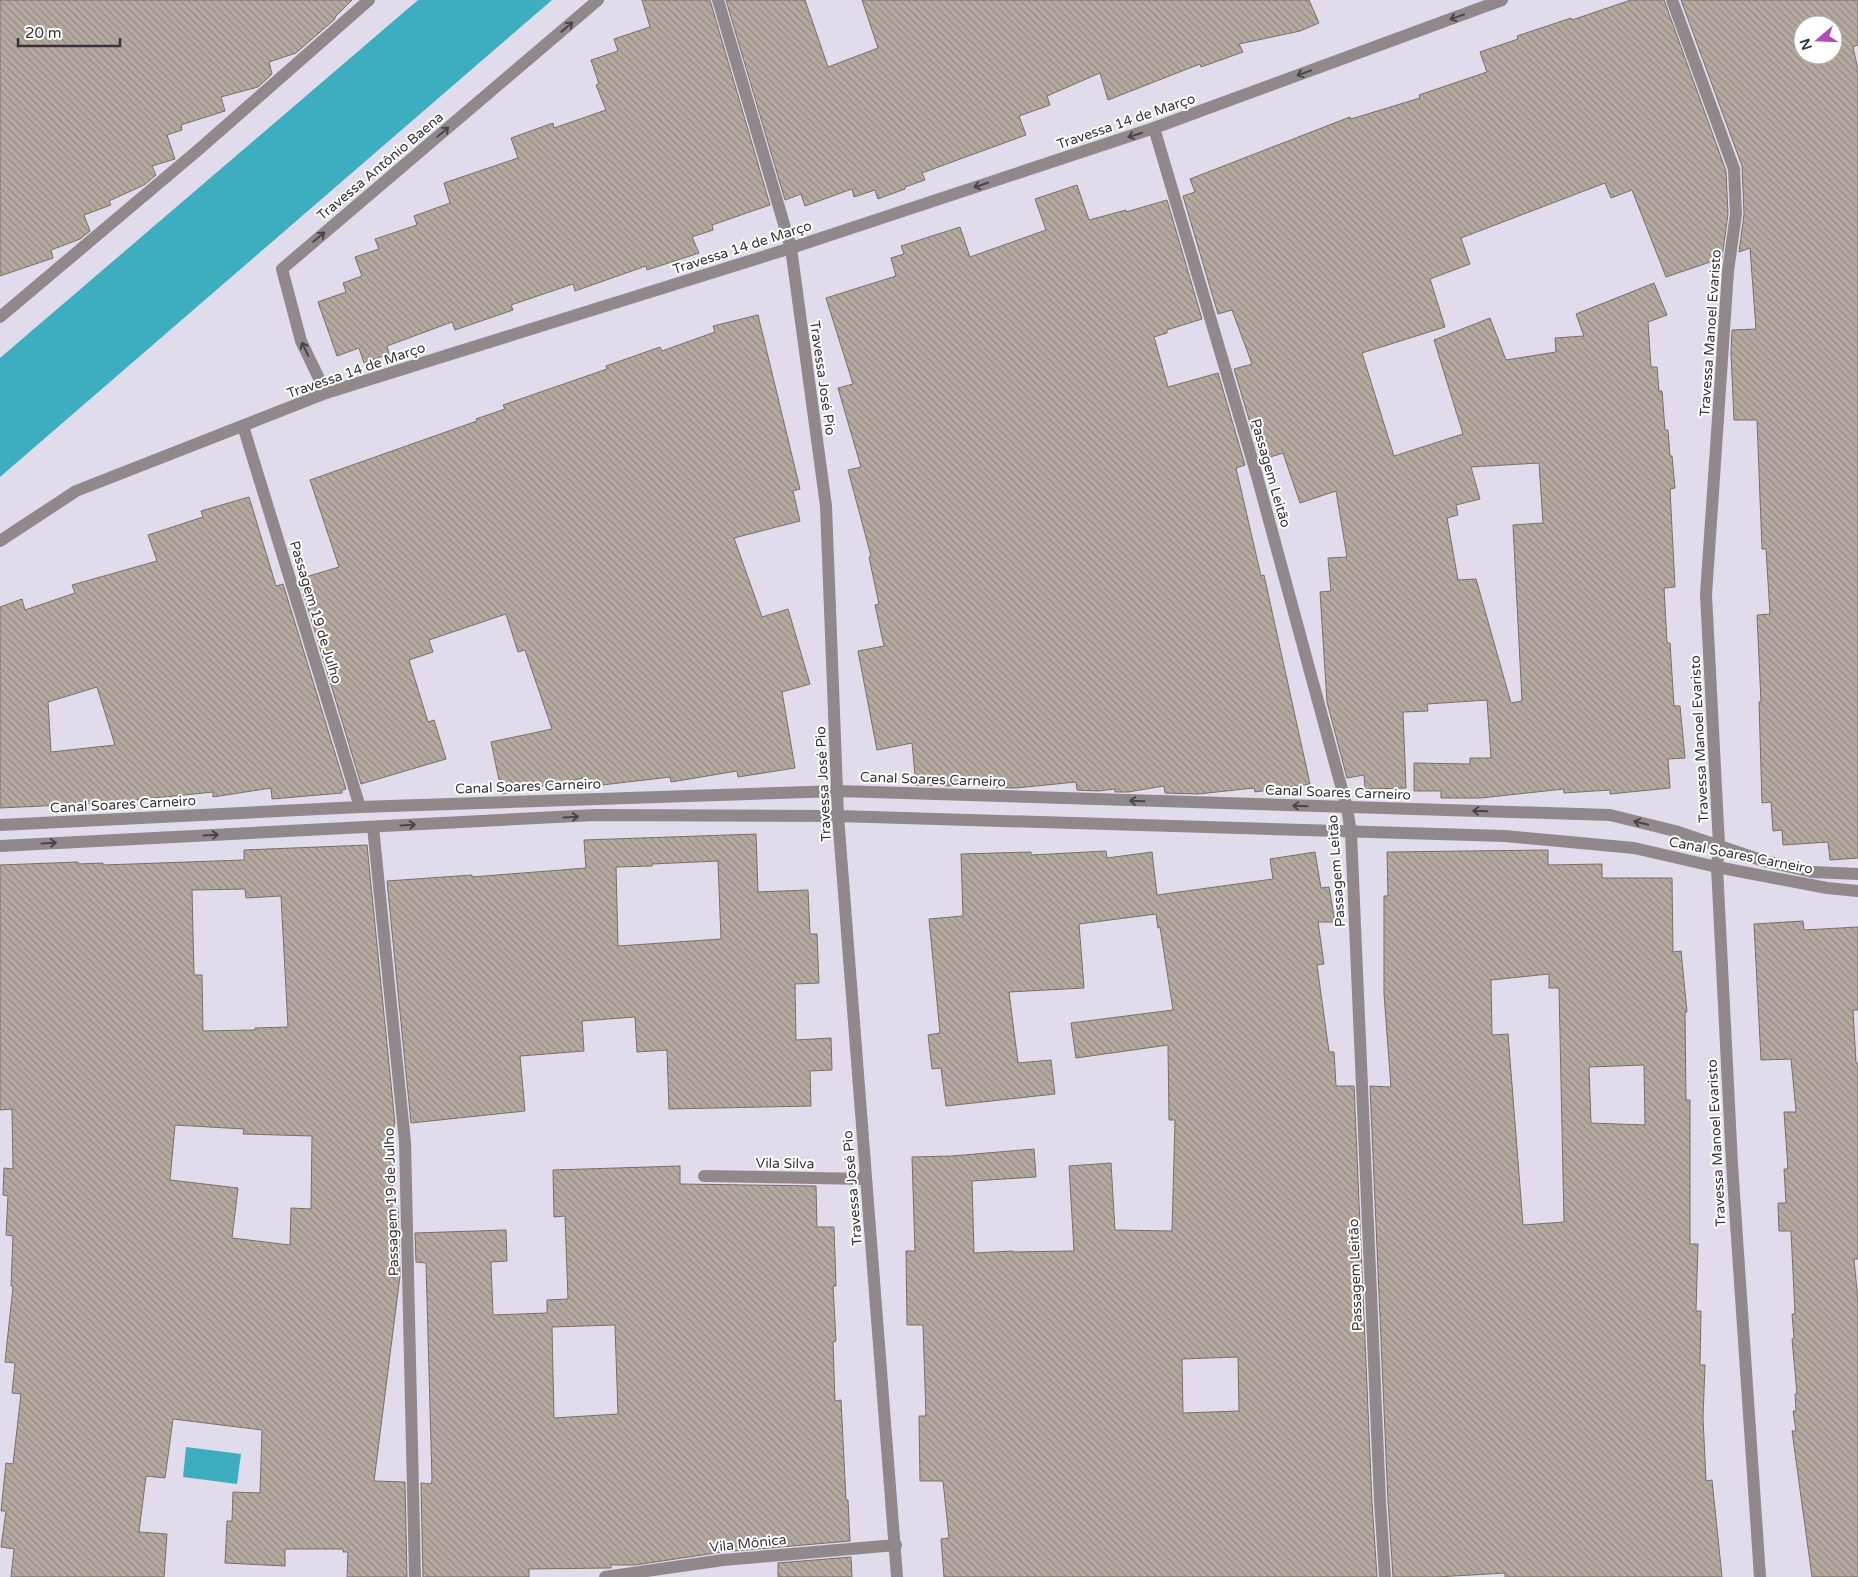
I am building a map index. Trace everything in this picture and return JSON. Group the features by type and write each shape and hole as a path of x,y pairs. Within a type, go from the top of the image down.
{"street":[{"path":"0,317 197,151 369,0"},
{"name":"Travessa Antônio Baena","path":"326,393 301,341 282,269 598,0"},
{"name":"Travessa José Pio","path":"718,0 791,248 826,506 838,816 897,1577"},
{"name":"Travessa 14 de Março","path":"0,541 76,491 326,393 791,248 1154,128 1502,0"},
{"name":"Travessa Manoel Evaristo","path":"1672,0 1734,169 1736,214 1728,271 1706,595 1719,845 1717,867 1732,1164 1760,1577"},
{"name":"Passagem Leitão","path":"1154,128 1257,476 1347,808 1351,833 1380,1501 1386,1577"},
{"name":"Passagem 19 de Julho","path":"243,426 360,806"},
{"name":"Canal Soares Carneiro","path":"0,825 360,806 838,791 1610,815 1675,831 1764,861 1812,872 1858,874"},
{"name":"Canal Soares Carneiro","path":"0,846 595,816 838,816 1515,837 1634,848 1717,867 1826,888 1858,891"},
{"name":"Passagem 19 de Julho","path":"373,827 405,1142 415,1577"},
{"name":"Vila Silva","path":"704,1176 866,1179"},
{"name":"Vila Mônica","path":"605,1577 724,1560 896,1545"}],"water":[{"path":"418,0 552,0 0,477 0,358"},
{"path":"186,1447 241,1454 237,1484 183,1477"}],"building":[{"path":"0,0 352,0 335,19 296,53 269,62 272,74 258,87 221,97 225,111 181,125 182,130 167,135 175,159 152,166 156,175 144,185 109,201 111,205 84,215 90,231 80,239 51,250 53,258 0,276"},
{"path":"642,0 710,0 770,205 712,225 713,230 692,237 699,253 647,270 646,266 575,291 573,284 511,305 513,310 455,330 452,322 387,346 389,354 364,363 359,348 337,356 318,302 346,292 343,283 362,276 355,257 379,249 375,239 417,225 414,216 450,203 444,183 518,158 511,138 553,123 554,128 606,110 596,85 599,84 591,60 618,51 614,39 650,27"},
{"path":"726,0 805,0 828,67 878,48 862,0 1309,0 1319,23 1300,31 1239,44 1243,52 1201,67 1200,64 1108,100 1100,73 1047,96 1050,105 1019,116 1026,135 922,173 925,180 878,199 875,190 854,197 852,189 805,206 801,194 785,200"},
{"path":"1631,0 1664,0 1726,171 1728,214 1722,258 1666,277 1632,190 1611,198 1605,183 1461,238 1470,264 1430,279 1445,327 1362,353 1394,456 1463,434 1434,340 1490,318 1506,360 1556,352 1555,338 1584,336 1576,314 1654,283 1667,315 1648,322 1651,367 1657,367 1659,391 1662,391 1665,430 1668,430 1675,488 1670,489 1675,587 1664,588 1667,643 1670,643 1674,706 1680,706 1685,758 1668,759 1670,788 1610,794 1610,790 1564,793 1564,789 1481,798 1441,798 1441,791 1414,791 1414,763 1470,764 1470,758 1491,758 1487,700 1427,704 1428,711 1403,712 1406,788 1365,789 1364,775 1347,778 1327,702 1320,592 1331,591 1328,558 1347,557 1336,491 1300,503 1283,453 1261,460 1234,369 1252,364 1232,310 1218,314 1183,196 1195,192 1190,179 1350,117 1351,119 1420,98 1419,95 1487,72 1480,52 1518,39 1517,36 1571,18 1572,20","holes":["1539,463 1543,523 1513,525 1522,701 1511,703 1476,579 1458,580 1447,518 1458,515 1456,505 1480,499 1471,467"]},
{"path":"1681,0 1858,0 1858,45 1853,47 1858,70 1858,858 1830,860 1828,842 1783,845 1782,830 1773,831 1771,802 1762,803 1759,702 1761,702 1757,615 1770,614 1766,549 1762,549 1757,420 1734,420 1731,353 1732,330 1756,329 1750,248 1739,252 1744,214 1742,166"},
{"path":"1077,185 1089,220 1167,200 1202,319 1167,330 1167,333 1154,337 1168,387 1218,373 1245,465 1236,468 1261,576 1264,575 1310,784 1255,792 1254,788 1198,794 1165,793 1164,786 1128,792 1115,792 1115,789 1098,791 1077,790 1076,782 1016,788 982,787 981,783 948,786 916,785 912,743 877,750 858,651 884,646 875,605 879,604 869,557 871,556 848,470 861,467 838,388 853,384 826,298 896,276 891,258 904,254 901,246 960,227 970,257 1046,230 1035,199"},
{"path":"758,315 800,489 793,491 800,521 734,538 762,617 788,609 810,684 782,692 795,768 738,777 737,771 671,782 670,777 585,787 584,778 502,794 491,742 552,729 525,650 518,652 506,614 429,640 433,652 409,660 428,722 434,720 446,759 361,784 299,579 339,567 310,480 477,421 476,419 505,409 503,405 607,369 606,366 660,347 662,351 715,332 713,326"},
{"path":"249,497 276,586 283,584 346,789 342,790 342,793 272,799 271,788 213,797 213,792 106,803 0,808 0,607 22,599 25,610 75,593 72,585 157,561 148,535 203,517 201,511","holes":["97,687 115,745 51,752 48,702"]},
{"path":"756,834 758,892 808,890 810,934 817,934 819,983 795,984 796,1040 831,1038 832,1070 810,1071 811,1106 669,1109 667,1050 637,1052 635,1017 582,1021 584,1051 520,1056 525,1111 411,1123 387,881 472,875 472,877 586,868 584,840","holes":["718,861 721,939 618,946 616,867"]},
{"path":"367,845 395,1124 392,1208 398,1208 400,1276 374,1481 405,1482 407,1577 347,1577 348,1552 343,1552 343,1549 285,1549 285,1566 225,1563 227,1521 232,1521 233,1492 260,1493 262,1430 173,1419 165,1478 146,1476 139,1532 167,1534 164,1577 11,1577 14,1549 1,1547 6,1511 1,1511 6,1463 13,1464 21,1394 12,1393 15,1363 5,1362 13,1287 11,1286 13,1236 6,1235 8,1196 3,1195 4,1168 13,1169 12,1109 0,1110 0,865 78,862 78,864 103,863 103,865 244,860 244,850","holes":["245,889 246,898 281,896 288,1027 203,1031 202,975 194,975 192,890","175,1125 244,1129 243,1134 312,1136 311,1209 291,1208 290,1245 232,1238 238,1188 170,1180"]},
{"path":"1548,850 1548,865 1602,864 1602,878 1672,878 1673,952 1681,951 1687,1012 1685,1012 1686,1100 1690,1100 1690,1244 1698,1244 1696,1311 1701,1311 1700,1365 1705,1365 1703,1418 1706,1481 1712,1480 1722,1577 1505,1577 1505,1573 1437,1577 1393,1577 1370,1086 1391,1087 1384,994 1384,896 1388,896 1387,852","holes":["1549,974 1549,988 1559,988 1564,1222 1523,1225 1508,1034 1492,1035 1491,980","1644,1065 1645,1125 1591,1123 1589,1067"]},
{"path":"1106,851 1107,858 1152,852 1157,895 1273,879 1270,859 1315,852 1321,888 1329,887 1335,922 1318,922 1324,964 1317,965 1329,1052 1334,1052 1336,1086 1354,1086 1377,1577 944,1577 941,1539 949,1538 943,1481 920,1481 919,1416 926,1416 923,1325 907,1325 906,1251 915,1251 912,1157 952,1156 1034,1149 1036,1177 972,1181 974,1253 1074,1251 1069,1166 1111,1163 1115,1230 1172,1231 1175,1120 1169,1120 1168,1045 1076,1058 1071,1023 1173,1010 1160,927 1158,928 1156,914 1079,924 1084,988 1009,992 1018,1063 1051,1060 1055,1094 946,1106 941,1068 932,1069 928,1035 940,1033 929,919 963,916 961,854 1031,852 1031,855","holes":["1238,1357 1239,1411 1183,1413 1182,1359"]},
{"path":"1803,921 1804,930 1858,927 1858,1010 1853,1010 1856,1063 1858,1063 1858,1259 1854,1259 1858,1301 1858,1577 1812,1577 1792,1431 1796,1431 1793,1411 1796,1411 1795,1394 1797,1394 1792,1339 1794,1338 1792,1314 1795,1314 1791,1231 1779,1231 1778,1203 1786,1203 1784,1169 1788,1169 1784,1112 1796,1112 1791,1059 1761,1060 1754,924"},
{"path":"680,1166 680,1184 816,1186 817,1227 834,1227 836,1286 833,1286 836,1341 833,1342 835,1401 841,1400 850,1541 722,1552 635,1565 611,1565 611,1568 529,1569 529,1577 423,1577 421,1483 431,1484 432,1480 426,1263 416,1262 415,1233 506,1230 507,1261 491,1262 493,1315 547,1313 547,1300 568,1299 565,1216 554,1217 553,1170","holes":["615,1325 618,1414 554,1418 552,1327"]},
{"path":"851,1557 852,1577 778,1577 778,1563"}]}
